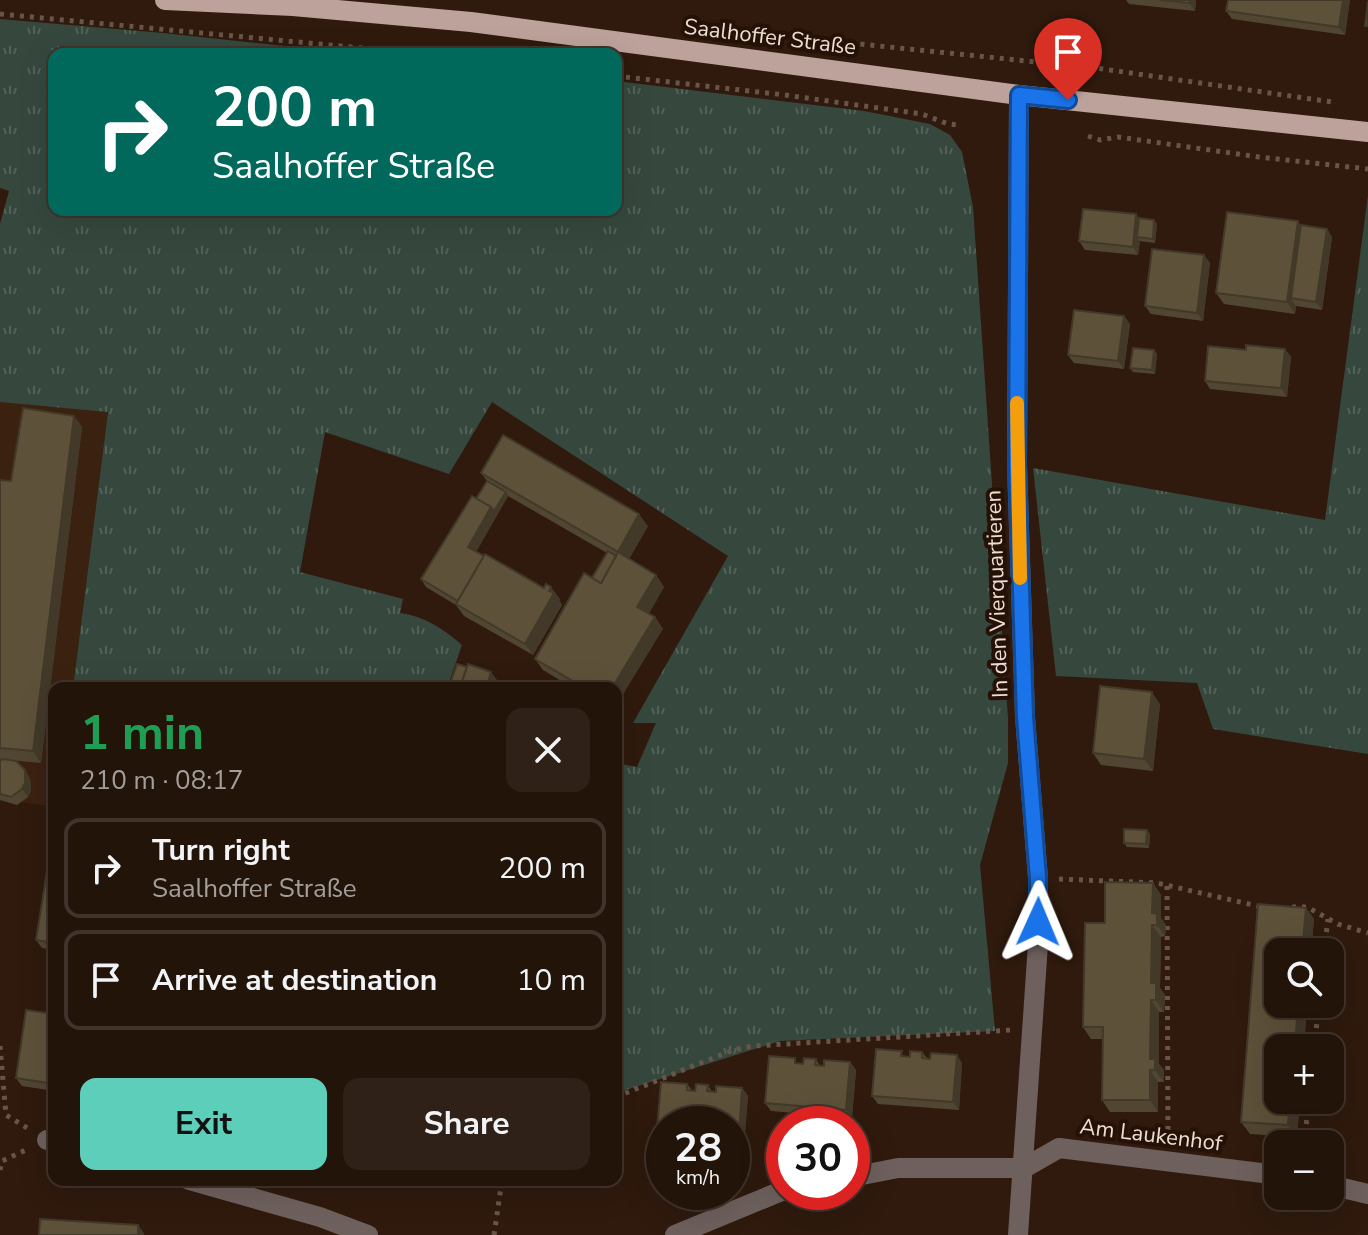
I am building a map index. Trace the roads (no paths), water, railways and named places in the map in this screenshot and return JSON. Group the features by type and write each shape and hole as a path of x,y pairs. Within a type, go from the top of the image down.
{"main road":[{"name":"Saalhoffer Straße","path":"165,0 293,6 471,22 1019,95 1368,132"}],"street":[{"name":"In den Vierquartieren","path":"1018,1235 1032,1029 1038,878 1025,717 1017,464 1019,95"},
{"name":"Am Laukenhof","path":"1024,1168 1059,1148 1264,1173"},
{"path":"870,1173 898,1168 1024,1168"},
{"path":"210,1186 320,1217 368,1235"},
{"path":"1344,1188 1368,1194"},
{"path":"675,1235 766,1197"}]}
